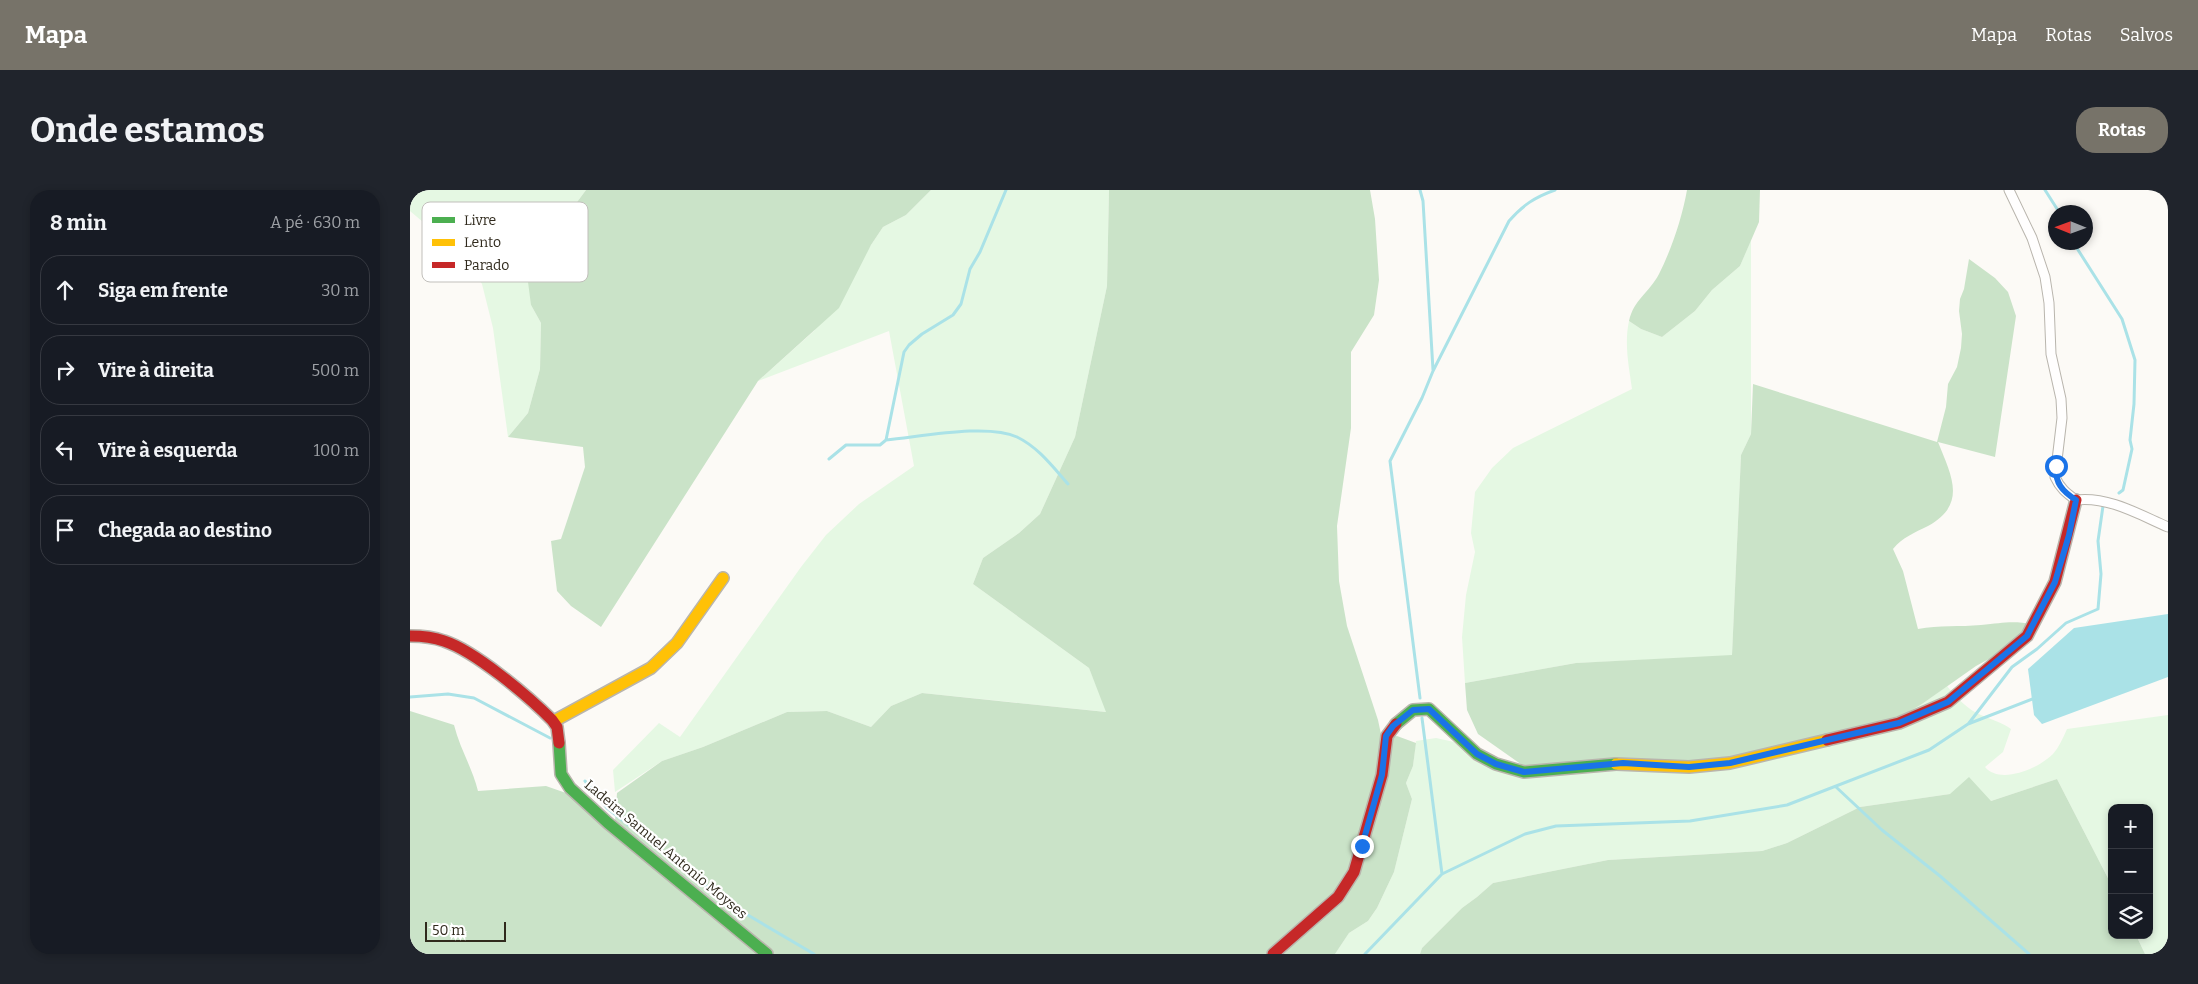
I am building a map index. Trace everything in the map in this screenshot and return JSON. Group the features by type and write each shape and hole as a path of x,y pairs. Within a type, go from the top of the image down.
{"street":[{"path":"2009,190 2032,238 2045,277 2049,303 2051,354 2061,400 2062,418 2055,477 2065,492 2076,500 2086,498 2102,501 2168,527"},
{"path":"1273,954 1338,897 1354,872 1382,775 1386,736 1393,726 1413,710 1429,709 1477,754 1496,764 1524,772 1623,763 1689,767 1730,763 1899,723 1948,702 2027,636 2055,582 2069,535 2076,500"},
{"path":"410,636 441,639 455,645 509,684 554,721 651,668 677,643 723,578"},
{"name":"Ladeira Samuel Antonio Moyses","path":"554,721 560,741 558,760 561,775 568,787 595,812 767,954"}],"green space":[{"path":"410,190 586,190 577,202 422,202 422,221 410,211"},
{"path":"586,190 931,190 906,215 883,227 871,245 839,308 758,381 601,627 571,606 557,591 551,541 561,539 585,467 583,447 508,437 528,413 540,369 541,323 531,305 528,282 588,282 588,202 577,202"},
{"path":"931,190 1109,190 1107,286 1075,437 1040,514 1019,533 983,558 973,584 1089,668 1107,712 922,693 891,706 871,727 827,711 787,712 703,747 662,761 615,792 613,770 659,723 680,737 801,567 826,535 859,504 914,466 889,331 758,381 814,331 883,227 906,215"},
{"path":"1109,190 1370,190 1375,219 1379,280 1374,315 1351,352 1351,428 1337,526 1339,581 1347,626 1378,720 1382,739 1397,736 1416,743 1413,766 1406,783 1412,799 1394,872 1377,908 1368,921 1349,933 1335,954 410,954 410,711 454,725 478,791 546,786 566,793 614,835 617,793 662,761 703,747 787,712 827,711 871,727 891,706 922,693 1106,712 1089,668 973,584 983,558 1019,533 1040,514 1075,437 1107,286"},
{"path":"1687,190 1760,190 1759,222 1740,266 1712,290 1695,311 1662,337 1641,329 1629,321 1634,307 1655,281 1664,264 1679,222"},
{"path":"1751,240 1751,434 1741,455 1732,656 1576,663 1465,683 1462,637 1466,595 1475,552 1471,533 1475,492 1492,468 1513,448 1632,389 1627,347 1629,321 1641,329 1662,337 1695,311 1712,290 1740,266"},
{"path":"1969,259 1995,278 2008,292 2016,316 1995,457 1938,442 1948,466 1953,488 1948,508 1928,526 1905,538 1893,549 1903,571 1918,629 2008,622 2036,625 2011,647 1976,666 1922,704 1898,718 1765,757 1532,772 1478,734 1467,710 1465,683 1576,663 1732,655 1741,455 1751,434 1753,384 1937,442 1946,407 1948,384 1957,367 1961,348 1960,299 1964,289"},
{"path":"481,282 535,282 531,305 541,323 540,369 528,413 508,437 493,328"},
{"path":"1947,686 1971,710 2011,729 2003,752 1985,767 2000,775 2019,773 2046,760 2053,754 2067,729 2168,715 2168,954 2145,954 2138,939 2153,939 2153,804 2108,804 2108,878 2057,779 1991,801 1950,794 1860,807 1787,843 1762,851 1608,860 1493,883 1462,908 1422,948 1420,954 1335,954 1349,933 1368,921 1377,908 1394,872 1412,799 1406,783 1413,766 1416,741 1436,738 1454,742 1469,753 1511,772 1922,704"},
{"path":"1969,777 1991,801 2057,779 2108,878 2108,939 2138,939 2145,954 1420,954 1422,948 1462,908 1493,883 1608,860 1762,851 1787,843 1860,807 1950,794"}],"water":[{"path":"2168,614 2168,677 2042,724 2034,715 2028,669 2074,628"}],"waterway":[{"path":"829,459 846,445 880,445 886,440 904,352 922,334 953,315 961,304 970,269 980,252 1006,190"},
{"path":"1420,190 1423,201 1433,370"},
{"path":"1420,698 1390,461 1509,221 1530,202 1555,190"},
{"path":"2045,190 2055,205"},
{"path":"2078,250 2122,319 2135,360 2134,404 2130,440 2132,449 2123,490 2119,493"},
{"path":"886,440 953,432 989,431 1004,433 1017,437 1032,446 1068,484"},
{"path":"1969,723 2012,667 2037,649 2066,623 2098,609 2101,574 2098,541 2103,506"},
{"path":"410,697 448,694 474,698 550,738"},
{"path":"1365,954 1442,874 1525,834 1556,826 1690,821 1787,805 1929,750 1968,724 2035,698"},
{"path":"1422,718 1442,874"},
{"path":"585,781 607,808 729,904 814,954"},
{"path":"1836,787 1882,830 1940,876 2029,954"}],"traffic: fast":[{"path":"1396,724 1413,710 1429,709 1477,754 1496,764 1524,772 1616,764"},
{"path":"559,743 561,774 570,788 608,823 767,954"}],"traffic: slow":[{"path":"554,721 651,668 677,643 723,578"},
{"path":"1616,764 1689,767 1730,763 1827,740"}],"traffic: jam":[{"path":"1827,740 1899,723 1948,702 2027,636 2055,582 2076,500"},
{"path":"410,636 444,641 457,646 485,664 515,687 552,720 557,727 559,743"},
{"path":"1273,954 1338,897 1354,872 1382,775 1387,736 1396,724"}],"route":[{"path":"1362,846 1382,775 1386,736 1401,719 1418,708 1429,709 1477,754 1511,770 1524,772 1623,763 1689,767 1730,763 1899,723 1948,702 2027,636 2055,582 2069,535 2076,500 2059,485 2055,477 2056,466"}]}
